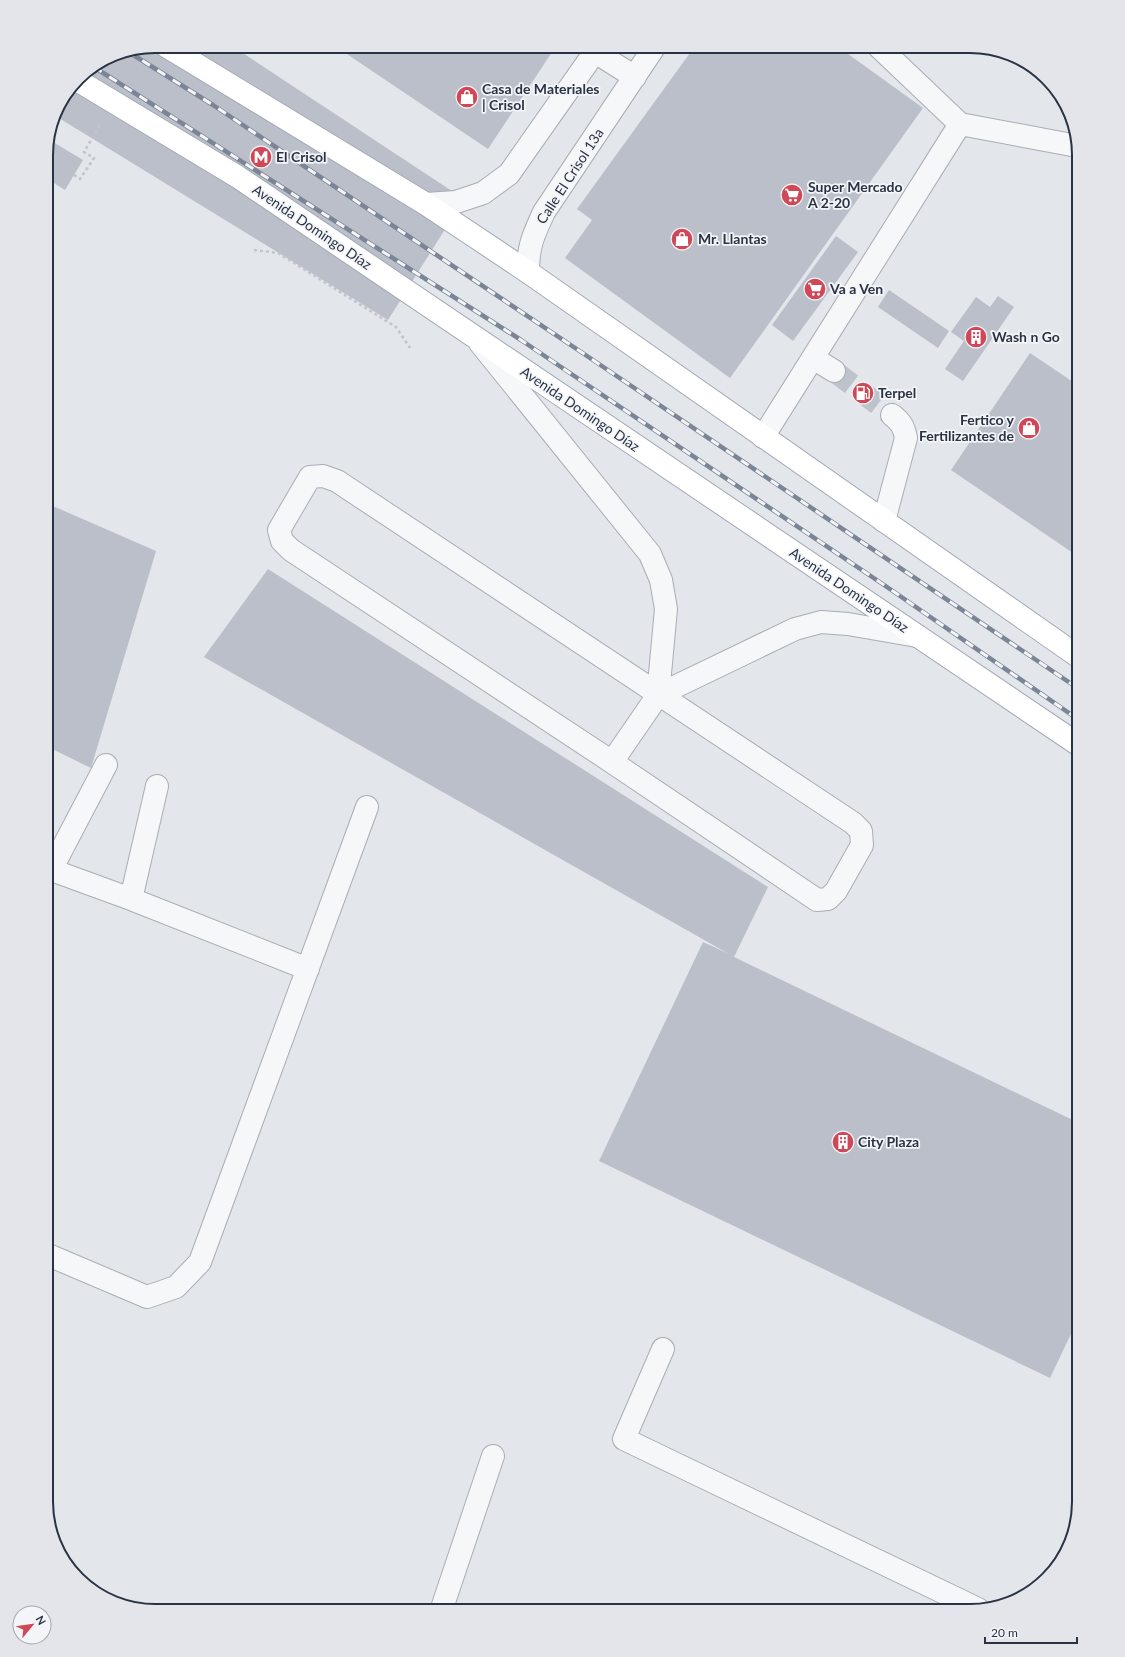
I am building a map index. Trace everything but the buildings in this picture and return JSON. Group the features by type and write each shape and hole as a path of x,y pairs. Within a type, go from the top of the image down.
{"main road":[{"path":"178,53 426,204 528,272 1072,652"},
{"name":"Avenida Domingo Díaz","path":"83,83 238,177 1072,740"}],"street":[{"path":"426,204 456,202 483,193 509,174 594,53"},
{"path":"602,53 635,77"},
{"name":"Calle El Crisol 13a","path":"528,272 528,251 544,212 650,53"},
{"path":"885,53 960,124 1071,145"},
{"path":"763,437 960,124"},
{"path":"475,338 650,554 661,580 666,609 658,695 612,762"},
{"path":"813,358 834,371"},
{"path":"884,521 906,438 904,428 900,421 892,415"},
{"path":"323,476 337,481 658,695 853,823 861,831 862,844 836,891 828,899 817,900 612,762 290,550 282,541 279,530 310,477 323,476"},
{"path":"658,695 795,629 820,622 848,624 917,636"},
{"path":"53,860 106,766"},
{"path":"131,898 157,786"},
{"path":"53,1257 147,1297 176,1286 200,1262 367,807"},
{"path":"53,871 131,898 308,969"},
{"path":"663,1349 624,1438 968,1604"},
{"path":"442,1604 493,1456"}],"path":[{"path":"74,175 80,179 94,158 84,152 114,102"},
{"path":"254,250 278,253 396,327 410,348"}],"tunnel":[{"path":"834,371 892,415"}],"railway":[{"path":"134,55 213,105 1072,684"},
{"path":"98,70 521,340 887,587 1072,715"}],"place":[{"name":"Casa de Materiales | Crisol","path":"467,97"},
{"name":"El Crisol","path":"261,157"},
{"name":"Super Mercado A 2-20","path":"792,195"},
{"name":"Mr. Llantas","path":"682,239"},
{"name":"Va a Ven","path":"815,289"},
{"name":"Wash n Go","path":"976,337"},
{"name":"Terpel","path":"863,393"},
{"name":"Fertico y Fertilizantes de","path":"1029,428"},
{"name":"City Plaza","path":"843,1142"}]}
